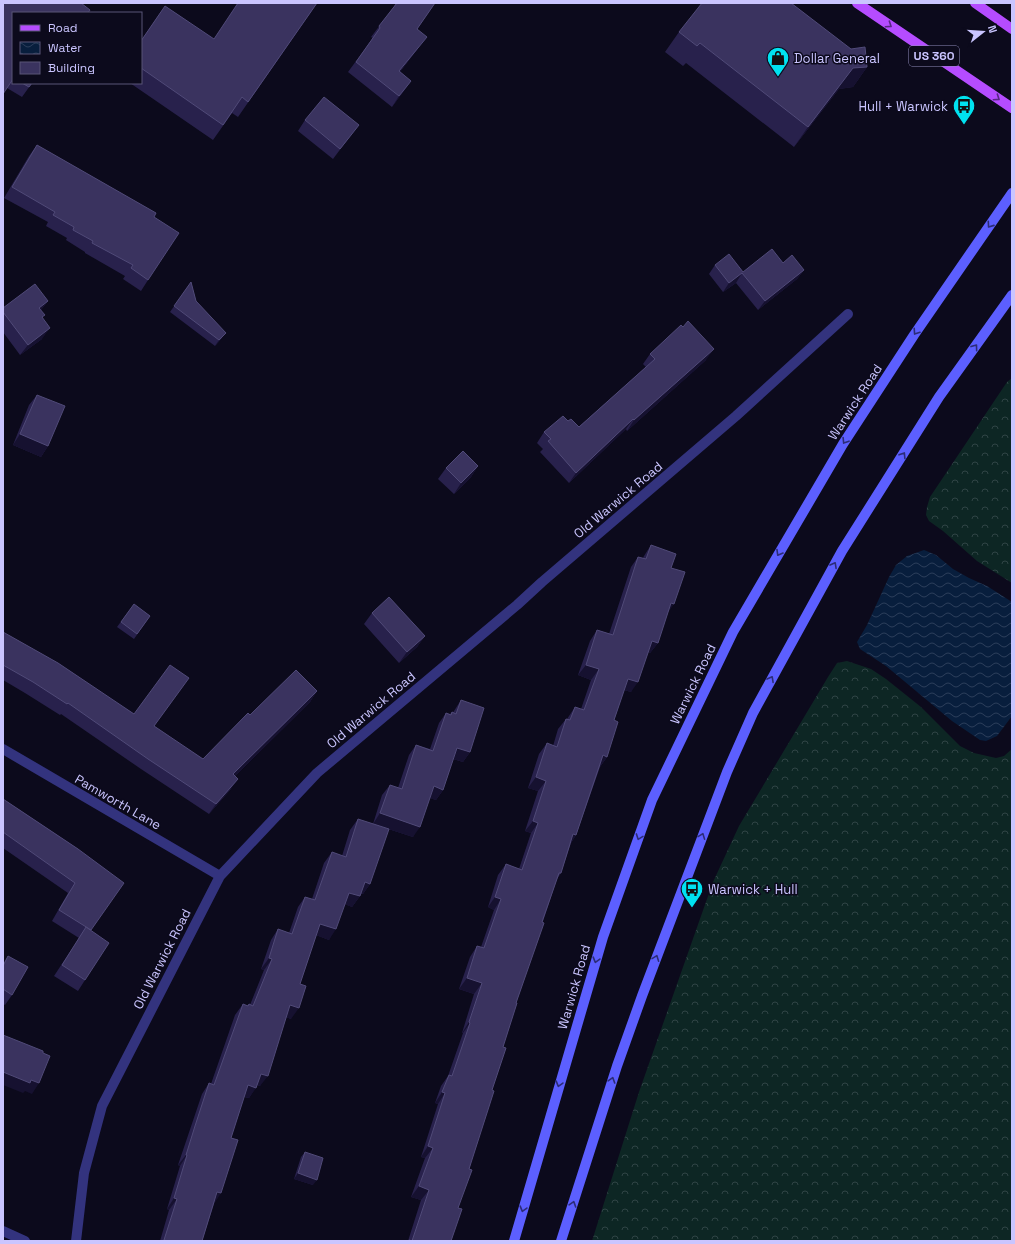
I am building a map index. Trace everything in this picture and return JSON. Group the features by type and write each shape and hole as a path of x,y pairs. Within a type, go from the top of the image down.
{"main road":[{"name":"US 360","path":"857,3 1012,108"},
{"path":"975,3 1012,29"},
{"name":"Warwick Road","path":"514,1241 602,937 656,793 732,632 839,451 914,335 1012,193"},
{"path":"562,1241 634,1017 727,772 753,713 842,551 939,397 1012,295"}],"street":[{"name":"Old Warwick Road","path":"76,1241 84,1173 102,1106 220,876 317,773 736,416 848,314"},
{"name":"Pamworth Lane","path":"3,749 220,876"},
{"path":"3,1231 25,1241"}],"green space":[{"path":"1012,378 1012,583 977,561 943,531 929,521 926,515 930,497 1007,382"},
{"path":"847,661 871,669 886,679 921,707 960,746 974,753 996,758 1004,756 1012,749 1012,1241 592,1241 639,1092 713,882 739,826 828,677 837,663"}],"water":[{"path":"924,550 936,555 953,569 987,586 1012,602 1012,716 997,736 986,741 980,740 952,721 886,666 860,649 857,642 867,625 896,565 907,556"}],"building":[{"path":"81,3 90,10 89,12 12,12 12,80 3,94 3,4"},
{"path":"238,3 317,3 248,102 242,97 223,125 142,69 142,40 165,6 214,39"},
{"path":"397,3 435,3 417,29 427,37 399,71 411,81 399,96 356,62 380,28 379,26"},
{"name":"Dollar General","path":"702,3 791,3 851,49 865,47 867,67 853,68 808,127 700,43 697,46 679,32"},
{"path":"24,84 31,84 29,87"},
{"path":"324,97 359,125 340,149 305,120"},
{"path":"37,145 156,213 154,217 179,233 148,280 131,268 133,265 92,243 93,241 73,230 74,227 53,215 55,212 12,187"},
{"path":"772,249 783,263 792,255 804,270 765,301 742,273 729,283 715,265 729,254 743,272"},
{"path":"191,282 196,301 226,333 219,340 174,306"},
{"path":"35,284 48,301 39,308 45,315 42,317 50,328 28,345 3,312 3,308"},
{"path":"688,321 714,349 634,420 633,419 576,473 548,441 551,439 544,432 563,416 568,421 571,419 579,427 655,359 650,354 681,325 683,327"},
{"path":"37,395 65,406 48,446 20,434"},
{"path":"463,451 478,466 461,483 446,468"},
{"path":"651,545 676,554 671,568 685,572 674,604 671,603 658,643 652,641 638,682 628,679 614,720 618,722 607,757 603,755 576,835 573,834 561,873 559,873 503,1047 506,1048 469,1169 472,1170 458,1208 462,1209 451,1241 412,1241 429,1190 419,1186 433,1148 428,1146 445,1093 442,1092 449,1075 452,1076 482,983 467,978 477,946 484,948 501,899 495,897 506,864 522,870 538,823 533,821 546,781 536,777 547,743 557,747 566,719 570,720 575,707 584,710 599,669 586,665 597,630 613,635 638,557 646,559"},
{"path":"389,597 425,636 407,652 372,613"},
{"path":"134,604 150,616 137,634 121,622"},
{"path":"3,632 58,663 134,714 170,665 189,678 154,726 203,759 248,713 250,715 296,670 317,691 233,774 238,779 216,804 68,703 67,704 3,665"},
{"path":"461,700 484,708 470,752 457,748 443,790 434,786 420,827 380,813 390,785 402,789 416,745 433,751 446,713 451,715 452,712 456,714"},
{"path":"3,799 78,849 124,883 91,930 59,910 75,883 3,832"},
{"path":"358,819 389,829 370,884 365,882 360,896 349,893 336,929 320,924 300,984 306,986 299,1008 290,1005 268,1076 261,1074 256,1088 248,1085 231,1138 238,1140 221,1193 217,1192 202,1241 164,1240 177,1199 174,1198 186,1155 209,1083 214,1085 243,1004 253,1006 272,959 269,958 278,929 292,934 305,897 315,900 332,852 346,857"},
{"path":"86,927 109,943 85,980 62,965"},
{"path":"8,956 28,967 12,995 3,989 3,966"},
{"path":"3,1035 43,1051 43,1053 50,1056 39,1083 31,1080 30,1083 3,1072"},
{"path":"305,1152 323,1158 317,1180 298,1173"}],"place":[{"name":"Dollar General","path":"778,78"},
{"name":"Hull + Warwick","path":"964,126"},
{"name":"Warwick + Hull","path":"692,908"}]}
